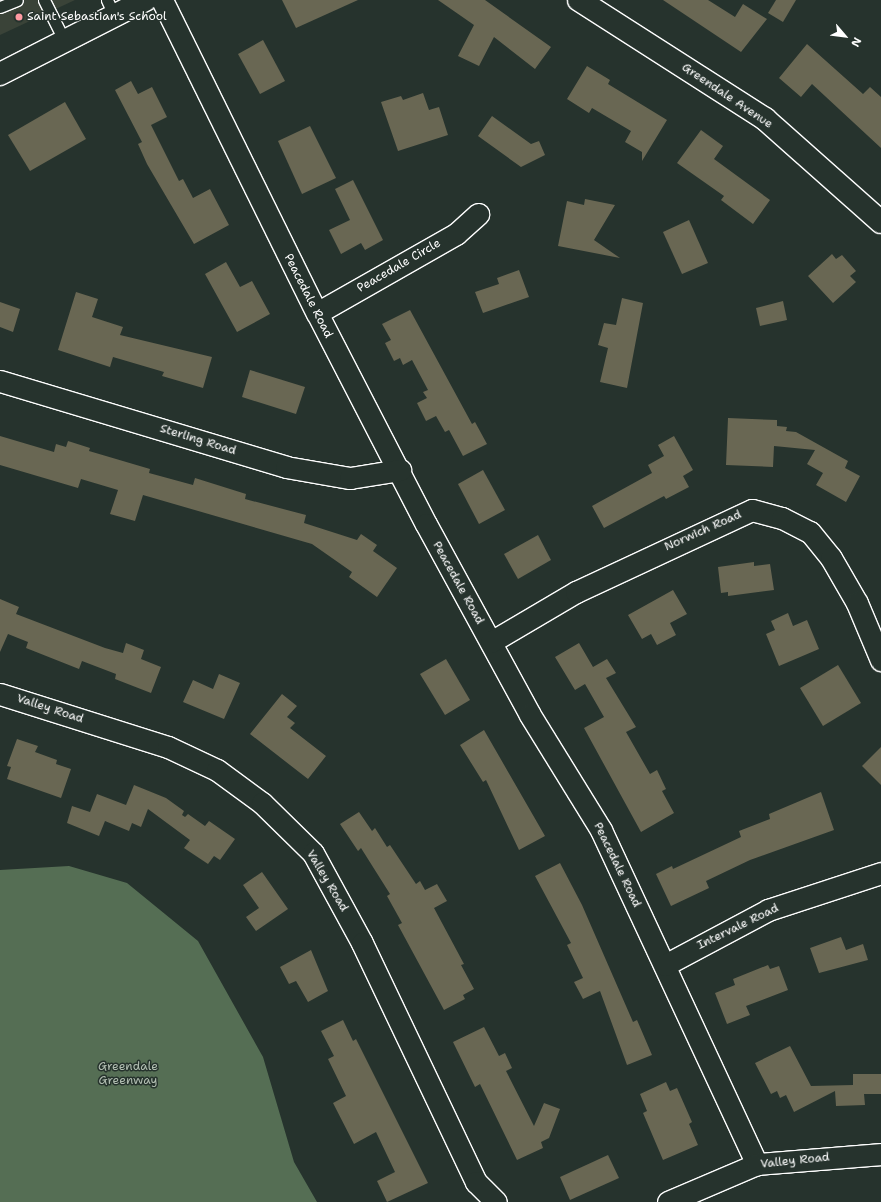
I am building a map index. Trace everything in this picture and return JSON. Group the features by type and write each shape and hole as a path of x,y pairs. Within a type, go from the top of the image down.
{"main road":[{"path":"0,74 64,40 110,7 145,0"},
{"name":"Greendale Avenue","path":"579,0 765,119 881,222"}],"street":[{"name":"Peacedale Road","path":"162,0 317,313 400,470 426,524 530,715 601,830 757,1164"},
{"name":"Peacedale Circle","path":"317,313 456,234 478,214"},
{"name":"Sterling Road","path":"0,381 286,467 350,478 400,470"},
{"name":"Norwich Road","path":"491,642 576,592 752,510 782,518 810,532 831,558 857,603 881,660"},
{"name":"Valley Road","path":"0,694 168,747 217,770 262,803 313,853 362,943 476,1182 496,1202"},
{"name":"Intervale Road","path":"665,965 768,910 881,873"},
{"name":"Valley Road","path":"668,1202 757,1164 881,1154"}],"lane":[{"path":"0,8 17,0"},
{"path":"44,0 64,40"}],"shaded area":[{"name":"Saint Sebastian's School","path":"0,0 75,0 0,35"}],"green space":[{"name":"Greendale Greenway","path":"69,866 127,883 198,941 263,1057 294,1162 317,1202 0,1202 0,870"}],"building":[{"path":"282,0 358,0 296,28"},
{"path":"438,0 485,0 551,47 535,69 494,37 479,66 458,56 474,25"},
{"path":"663,0 708,0 735,17 743,4 767,19 741,52"},
{"path":"776,0 796,0 783,22 768,13"},
{"path":"263,40 285,81 260,94 238,54"},
{"path":"807,44 863,94 870,87 881,97 881,148 812,84 801,97 779,78"},
{"path":"587,66 610,80 608,84 667,120 642,161 642,152 625,142 631,131 592,108 589,113 567,99"},
{"path":"131,81 138,94 152,87 167,117 151,125 179,181 183,179 193,198 210,189 229,225 194,244 147,164 138,144 142,142 115,90"},
{"path":"423,93 429,110 439,107 448,135 398,151 381,102 401,96 403,100"},
{"path":"65,102 86,139 30,171 8,135"},
{"path":"492,116 531,144 539,141 545,155 521,167 478,136"},
{"path":"310,126 336,178 302,194 278,141"},
{"path":"701,130 723,146 714,159 770,200 753,224 721,200 724,196 677,163"},
{"path":"353,180 383,240 365,250 361,243 341,254 329,230 350,220 335,189"},
{"path":"585,199 615,205 594,240 620,258 558,246 567,201 584,205"},
{"path":"689,220 708,263 682,274 663,232"},
{"path":"832,254 836,259 842,255 856,271 850,276 856,282 833,303 808,276"},
{"path":"226,262 240,287 252,281 270,314 237,332 205,274"},
{"path":"519,270 529,297 483,313 475,292 499,284 497,278"},
{"path":"76,292 98,299 92,317 123,327 120,335 212,357 203,388 162,376 164,372 113,357 110,367 58,350"},
{"path":"622,298 643,303 627,388 600,382 608,348 598,345 604,323 616,325"},
{"path":"783,301 787,320 760,326 756,308"},
{"path":"0,302 20,309 13,332 0,327"},
{"path":"410,310 472,424 475,422 487,444 463,456 449,430 445,432 436,416 426,421 417,403 427,398 423,392 428,390 412,360 403,365 400,358 394,361 385,343 391,340 382,324"},
{"path":"250,370 305,387 296,414 242,397"},
{"path":"728,418 777,420 777,426 787,427 786,431 796,432 848,461 845,468 860,476 846,502 816,485 823,473 807,464 815,450 774,446 773,467 726,465"},
{"path":"0,436 54,452 56,444 66,447 68,441 90,448 89,451 150,469 149,473 193,485 195,478 246,494 245,499 306,515 304,523 357,540 361,534 377,545 373,551 397,568 377,597 349,577 352,572 312,544 143,495 135,521 110,514 118,490 81,479 78,488 0,465"},
{"path":"674,436 693,470 683,476 689,487 666,499 664,496 604,528 592,506 652,473 648,465 664,456 658,445"},
{"path":"483,470 505,510 479,524 458,484"},
{"path":"538,535 551,560 518,579 504,554"},
{"path":"754,562 754,566 770,564 774,590 728,596 728,592 721,593 718,567"},
{"path":"673,590 687,614 670,623 676,635 657,645 651,634 642,639 628,615"},
{"path":"0,599 19,607 16,614 105,648 123,653 126,643 144,650 141,659 161,667 151,693 115,679 116,674 82,661 79,669 26,648 28,642 8,634 0,652"},
{"path":"788,613 793,626 807,620 819,649 779,666 766,634 775,630 771,621"},
{"path":"579,643 593,667 607,659 616,673 606,678 636,727 626,732 650,774 657,770 666,789 662,791 674,813 641,832 584,728 604,717 585,684 575,690 555,657"},
{"path":"446,659 470,700 445,715 420,674"},
{"path":"838,665 861,703 823,726 800,688"},
{"path":"219,674 240,683 224,719 183,702 193,680 213,689"},
{"path":"282,694 297,706 287,717 295,723 290,728 326,756 308,779 250,734"},
{"path":"484,730 545,836 519,850 486,780 483,782 460,745"},
{"path":"17,739 38,746 35,752 57,760 56,764 71,769 61,798 7,779 11,767 7,766"},
{"path":"881,747 881,785 862,766"},
{"path":"134,785 166,798 184,811 182,815 185,817 188,814 205,826 209,821 235,839 220,860 214,856 208,864 184,848 190,840 148,809 141,827 132,823 129,831 105,821 99,836 67,823 72,806 90,812 97,794 126,805"},
{"path":"821,792 834,830 750,860 706,881 709,888 671,906 656,874 672,866 673,869 741,837 739,831 770,819 769,814"},
{"path":"359,812 372,831 375,828 387,847 390,845 416,884 420,881 425,890 437,884 447,901 434,908 464,964 461,965 474,989 463,995 465,999 444,1010 398,925 402,923 387,896 390,894 361,848 358,851 340,824"},
{"path":"560,863 582,905 633,1022 637,1020 652,1055 627,1065 600,991 583,999 574,982 583,978 567,945 571,943 535,876"},
{"path":"262,872 288,909 256,931 246,917 259,908 243,885"},
{"path":"841,937 846,950 863,944 868,960 819,973 810,948"},
{"path":"311,950 328,991 308,1002 296,981 289,984 280,967"},
{"path":"768,965 770,969 779,966 788,990 746,1006 750,1015 727,1024 715,993 735,985 733,979"},
{"path":"343,1020 353,1041 356,1039 428,1183 387,1202 377,1181 395,1172 376,1132 354,1144 333,1103 346,1096 328,1059 334,1056 321,1031"},
{"path":"484,1027 499,1056 505,1053 512,1068 506,1071 534,1126 544,1103 560,1109 549,1138 541,1142 543,1148 517,1160 480,1084 475,1087 453,1042"},
{"path":"790,1046 811,1086 853,1085 853,1074 881,1074 881,1094 864,1094 865,1105 836,1106 835,1091 794,1112 786,1095 780,1098 777,1091 771,1094 755,1063"},
{"path":"666,1082 670,1091 677,1088 692,1122 689,1124 698,1145 663,1160 643,1113 647,1111 640,1094"},
{"path":"608,1155 619,1178 570,1200 560,1177"}],"place":[{"name":"Saint Sebastian's School","path":"19,17"}]}
